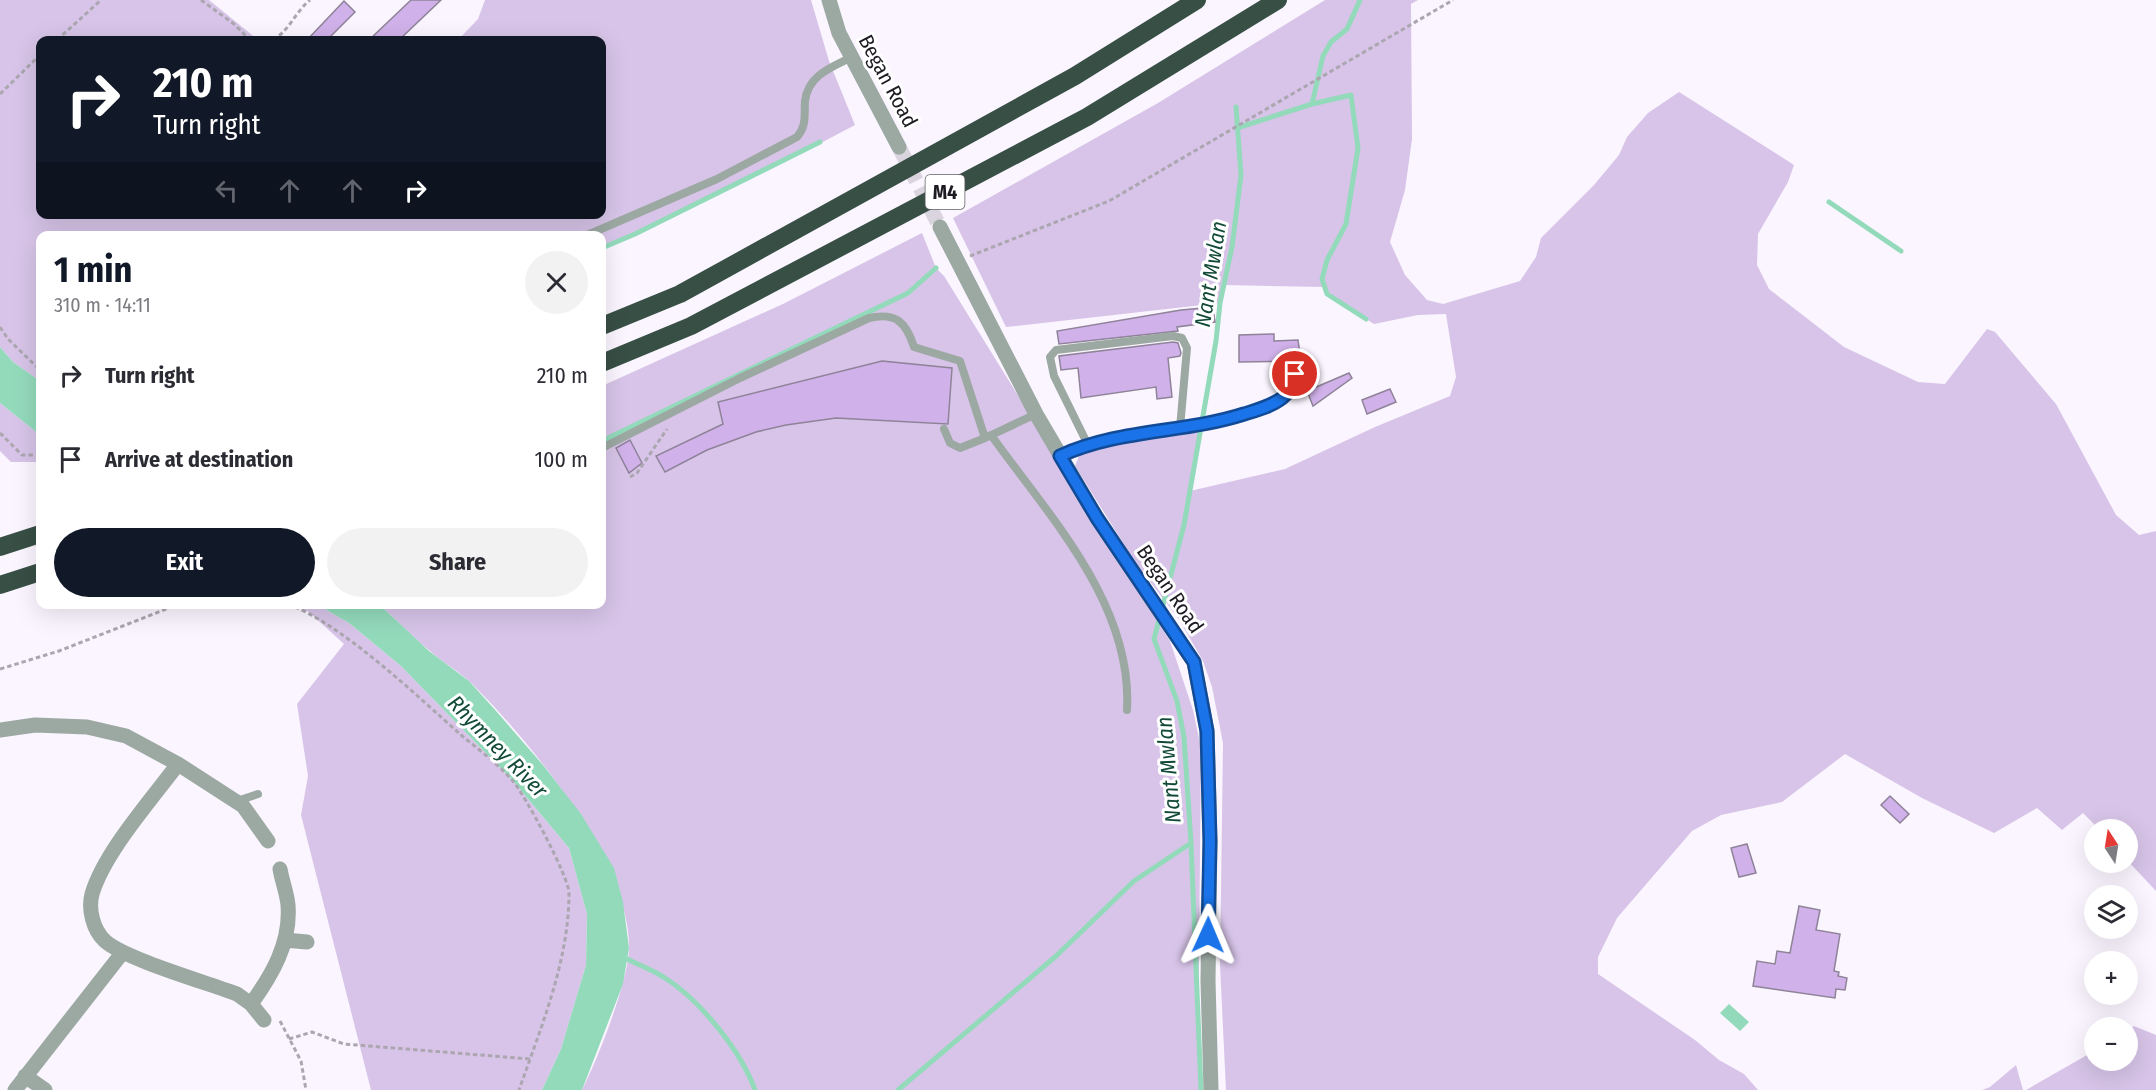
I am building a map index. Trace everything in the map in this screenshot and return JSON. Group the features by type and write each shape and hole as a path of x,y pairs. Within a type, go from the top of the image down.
{"highway":[{"name":"M4","path":"606,324 680,294 1075,76 1197,0"},
{"name":"M4","path":"606,361 692,326 1087,117 1278,0"},
{"path":"0,547 36,535"},
{"path":"0,585 36,573"}],"street":[{"name":"Began Road","path":"829,0 839,33 899,147"},
{"name":"Began Road","path":"940,227 1060,456 1097,518 1194,662 1207,731 1210,841 1208,981 1212,1090"},
{"path":"0,729 35,725 87,727 126,735 237,801 268,841"},
{"path":"178,764 106,864 91,896 92,922 104,940 123,952 237,994 251,1004 264,1020"},
{"path":"251,1004 271,977 285,940 288,906 280,869"},
{"path":"285,940 308,942"},
{"path":"15,1090 123,952"},
{"path":"26,1076 45,1090"}],"lane":[{"path":"597,231 717,179 797,137 805,127 805,98 818,74 852,57"},
{"path":"606,446 740,378 868,318 883,315 896,318 908,329 914,347 960,361 988,436 1084,562 1114,625 1128,688 1127,710"},
{"path":"1088,445 1054,376 1050,357 1056,351 1173,336 1182,338 1187,348 1180,428"},
{"path":"1060,456 1088,445 1215,422 1255,411 1284,397 1292,386 1295,374"},
{"path":"944,429 950,443 960,448 1036,414"},
{"path":"237,801 258,794"}],"path":[{"path":"61,36 101,0"},
{"path":"201,0 234,24 246,36"},
{"path":"281,36 299,9 310,0"},
{"path":"958,262 1109,201 1453,0"},
{"path":"0,94 36,59"},
{"path":"0,327 8,339 36,366"},
{"path":"630,477 637,473 672,422 670,415"},
{"path":"0,433 22,455 36,455"},
{"path":"0,669 59,651 166,609"},
{"path":"301,609 309,612 378,663 513,781 551,849 569,890 554,990 519,1090"},
{"path":"264,1020 271,1021 278,1017 304,1069 306,1090"},
{"path":"289,1039 312,1032 344,1044 530,1059"}],"shaded area":[{"path":"0,0 209,0 253,36 36,36 36,219 606,219 606,36 462,36 478,19 485,0 811,0 829,61 855,125 777,166 606,246 606,231 36,231 36,378 13,362 0,347"},
{"path":"1325,0 1418,0 1411,4 1412,139 1405,190 1390,242 1405,275 1427,300 1443,304 1520,281 1536,257 1541,238 1594,185 1619,155 1627,137 1648,113 1679,92 1794,165 1788,182 1758,234 1757,265 1769,289 1844,347 1918,382 1945,384 1987,329 1995,332 2056,404 2116,515 2139,535 2156,531 2156,891 2138,872 2138,819 2089,819 2083,813 2062,830 2037,808 1994,833 1922,798 1845,754 1782,802 1721,815 1692,831 1617,918 1598,957 1598,974 1695,1040 1719,1060 1744,1074 1758,1090 1226,1090 1220,965 1223,743 1212,687 1203,661 1178,618 1135,562 1075,466 1081,451 1201,429 1190,491 1285,469 1375,427 1450,396 1456,377 1446,314 1418,315 1374,324 1327,294 1324,287 1224,285 1220,303 1006,327 953,218 1158,103"},
{"path":"922,233 936,268 944,276 1170,641 1193,710 1201,748 1198,1063 1201,1090 582,1090 611,1020 627,963 629,948 625,915 613,879 595,842 572,804 519,735 469,681 423,646 384,609 606,609 606,384 783,304"},
{"path":"0,403 36,432 36,462 11,462 0,451"},
{"path":"302,609 325,609 349,623 401,666 513,781 569,848 587,914 586,965 561,1049 542,1090 371,1090 301,815 308,776 297,704 344,644 309,612"},
{"path":"2138,1028 2156,1035 2156,1090 2026,1090 2084,1057 2084,1071 2138,1071"},
{"path":"2016,1065 2023,1090 1982,1090 1990,1087"}],"water":[{"path":"0,347 13,362 36,378 36,432 0,403"},
{"name":"Rhymney River","path":"325,609 384,609 429,651 469,681 543,765 581,814 614,868 623,902 629,948 623,984 582,1090 542,1090 561,1049 586,965 587,914 569,848 513,781 401,666 349,623"},
{"path":"1729,1004 1749,1022 1740,1031 1720,1013"}],"building":[{"path":"411,0 441,0 403,36 373,36"},
{"path":"344,1 355,12 331,36 311,36"},
{"path":"1213,307 1215,322 1177,327 1178,331 1059,344 1057,331 1181,310"},
{"path":"1274,334 1274,341 1298,340 1301,361 1239,362 1239,335"},
{"path":"1178,343 1181,353 1180,356 1168,358 1172,397 1157,399 1156,387 1081,398 1078,368 1061,370 1059,356"},
{"path":"882,361 952,368 948,424 836,418 756,432 707,450 665,472 656,456 723,424 718,402"},
{"path":"1349,373 1352,378 1313,406 1307,391"},
{"path":"1390,389 1396,402 1367,414 1362,400"},
{"path":"630,440 642,463 629,473 616,448"},
{"path":"1890,796 1909,814 1900,823 1881,805"},
{"path":"1747,844 1756,873 1739,877 1731,848"},
{"path":"1799,906 1820,910 1816,930 1840,934 1834,971 1839,972 1838,976 1847,978 1845,990 1836,989 1835,998 1753,986 1757,961 1775,964 1777,951 1790,953"}],"waterway":[{"path":"1312,104 1323,56 1331,42 1347,29 1360,0"},
{"path":"1237,128 1312,104 1351,95 1358,148 1346,224 1327,260 1322,279 1327,294 1366,319"},
{"name":"Nant Mwlan","path":"898,1090 1055,957 1134,881 1191,843 1184,737 1177,701 1154,639 1184,525 1216,341 1220,303 1232,247 1241,175 1236,107"},
{"path":"606,246 820,142"},
{"path":"1829,202 1901,251"},
{"path":"606,439 908,293 936,268"},
{"path":"1191,843 1201,1090"},
{"path":"627,959 665,978 692,999 730,1043 755,1090"}],"tunnel":[{"path":"899,147 940,227"}],"route":[{"path":"1208,935 1210,841 1207,731 1194,662 1097,518 1060,456 1093,443 1215,422 1255,411 1284,397 1292,386 1295,374"}]}
